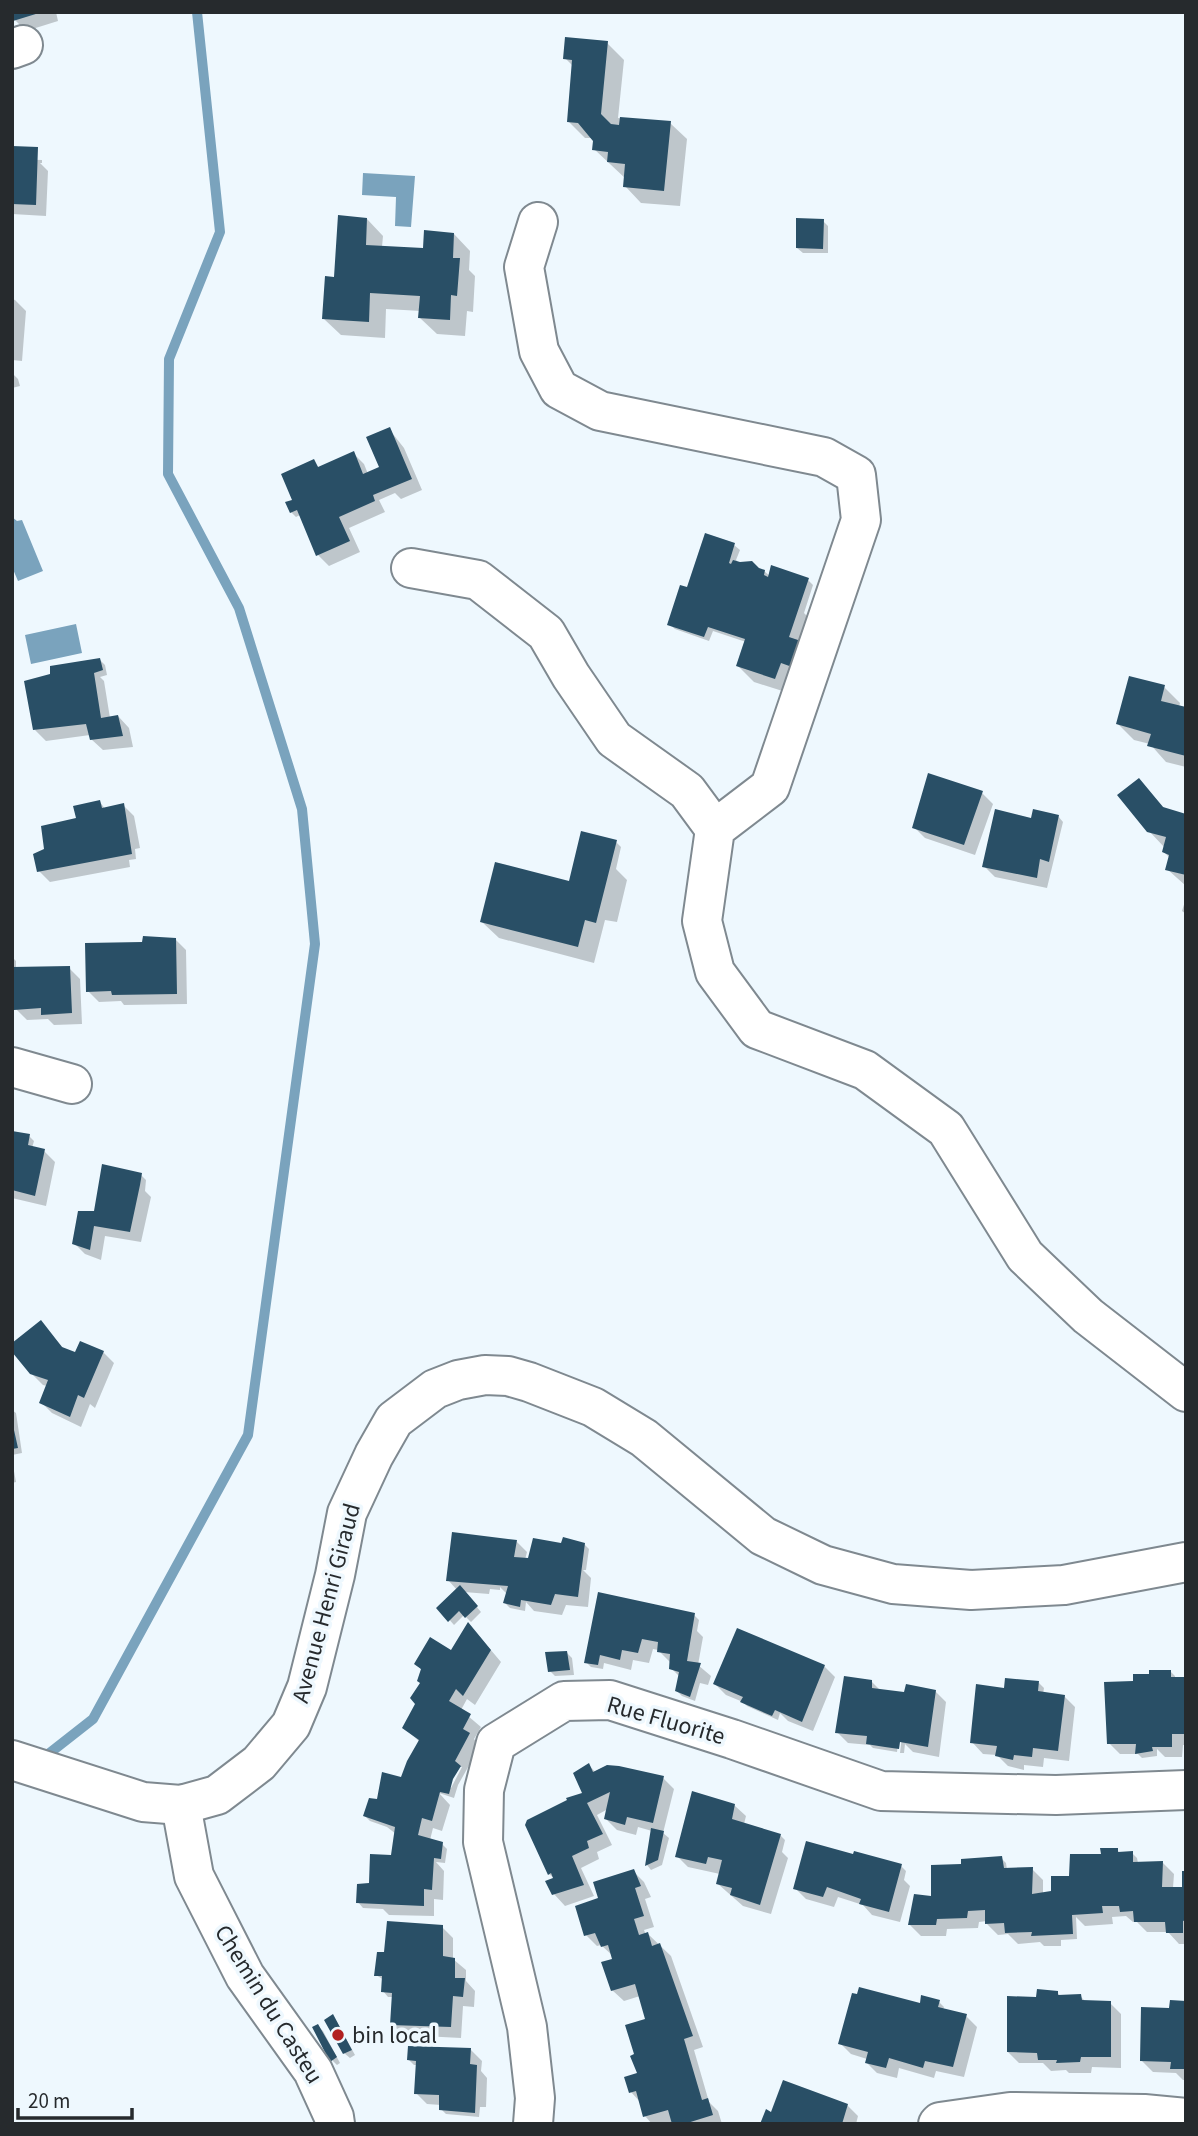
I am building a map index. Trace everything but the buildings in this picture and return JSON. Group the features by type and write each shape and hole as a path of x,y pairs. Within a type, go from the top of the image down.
{"street":[{"path":"538,222 524,267 539,351 559,389 600,411 824,457 856,475 862,520 770,787 715,829"},
{"path":"411,568 478,580 545,632 614,739 687,791 715,829 702,921 715,972 757,1029 865,1070 946,1129 1025,1256 1088,1316 1186,1392"},
{"path":"12,1067 72,1084"},
{"name":"Avenue Henri Giraud","path":"12,1760 143,1802 181,1805 217,1795 259,1763 291,1725 307,1687 347,1513 394,1420 435,1389 458,1380 485,1375 508,1376 529,1382 593,1407 644,1438 763,1536 823,1565 893,1584 971,1590 1064,1585 1186,1562"},
{"name":"Rue Fluorite","path":"533,2124 535,2098 527,2027 483,1842 484,1790 496,1743 564,1701 610,1700 881,1791 1056,1795 1186,1790"},
{"name":"Chemin du Casteu","path":"181,1805 194,1876 245,1976 313,2071 335,2124"},
{"path":"938,2124 1010,2112 1144,2114 1186,2118"}],"water":[{"path":"363,173 415,176 411,227 395,226 396,197 362,195"},
{"path":"12,517 17,521 22,520 43,571 18,581 12,567"},
{"path":"76,624 82,653 31,664 25,635"}],"waterway":[{"path":"42,1759 93,1719 248,1435 315,944 302,809 239,608 168,474 169,359 220,232 197,12"}],"place":[{"name":"bin local","path":"338,2035"}]}
